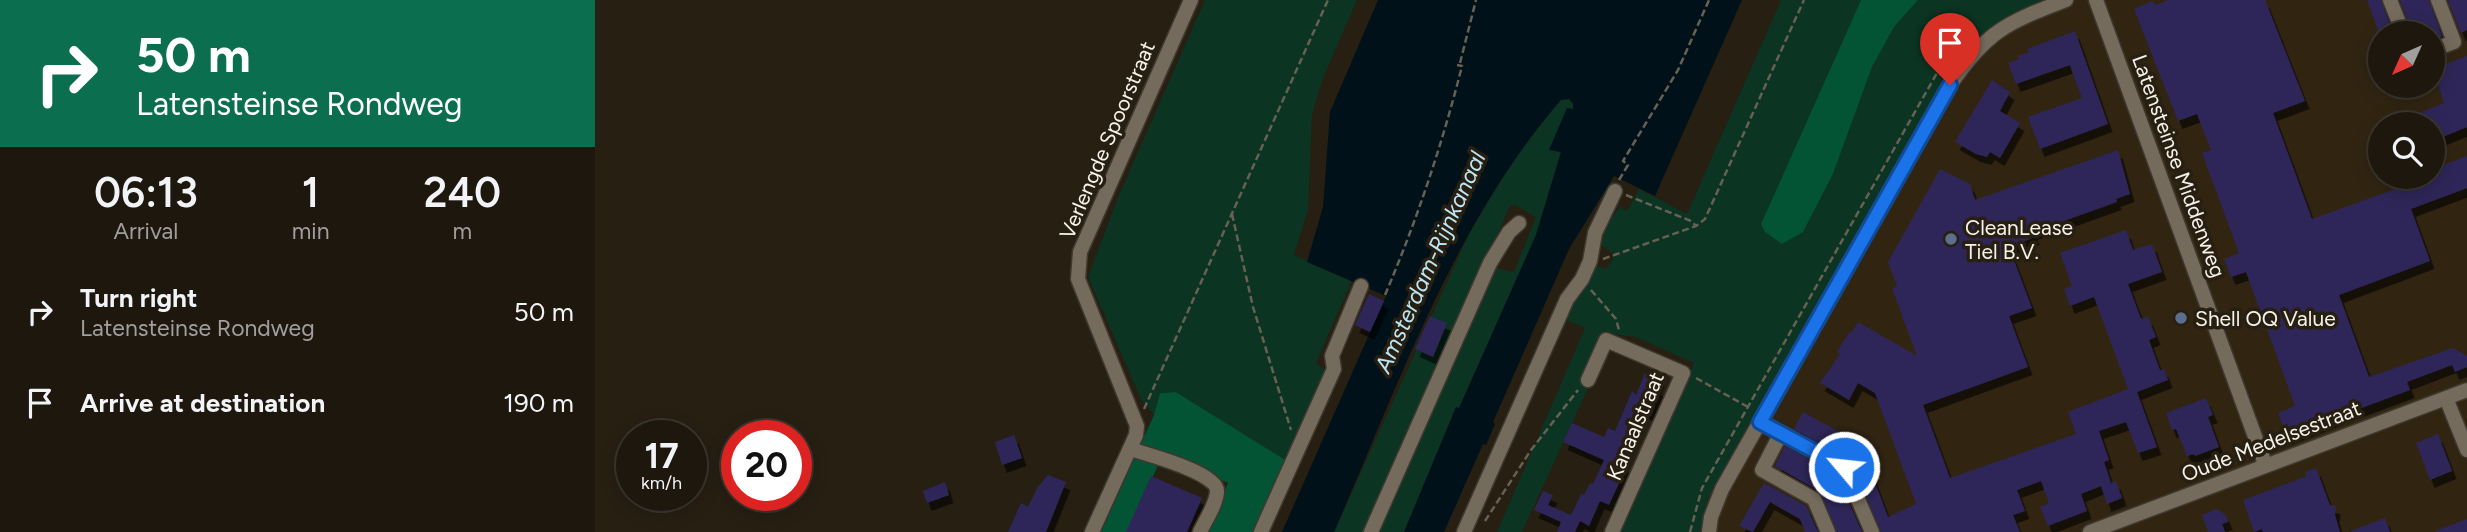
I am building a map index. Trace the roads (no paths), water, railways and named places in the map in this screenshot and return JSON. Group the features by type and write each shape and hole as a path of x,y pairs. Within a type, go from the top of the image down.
{"street":[{"name":"Verlengde Spoorstraat","path":"1129,449 1137,426 1078,279 1080,252 1191,0"},
{"path":"1709,532 1710,517 1722,489 1950,85 1970,57 2005,25 2066,0"},
{"name":"Latensteinse Middenweg","path":"2096,0 2265,464"},
{"path":"2391,0 2399,21"},
{"path":"2438,0 2454,42 2445,45"},
{"path":"1464,532 1567,299 1582,279 1590,261 1595,233 1617,185"},
{"path":"1371,532 1490,263 1509,232 1519,223"},
{"path":"1261,532 1334,369 1332,356 1361,286"},
{"name":"Kanaalstraat","path":"1588,380 1607,340 1683,373 1612,532"},
{"name":"Oude Medelsestraat","path":"2090,532 2117,527 2265,464 2467,390"},
{"path":"2446,398 2467,450"},
{"path":"1761,419 1781,433 1844,467 1872,532"},
{"path":"1781,433 1762,470 1814,499 1828,532"},
{"path":"1092,532 1129,449 1204,474 1215,482 1218,491 1200,532"}],"water":[{"name":"Amsterdam-Rijnkanaal","path":"1378,0 1742,0 1655,196 1614,176 1569,249 1493,422 1495,424 1486,445 1483,444 1444,532 1404,532 1456,407 1459,408 1536,235 1561,152 1549,150 1567,108 1573,109 1573,103 1569,99 1561,100 1523,148 1459,252 1406,363 1334,532 1282,532 1386,296 1307,262 1323,207 1330,112"}],"place":[{"name":"CleanLease Tiel B.V.","path":"1951,239"},
{"name":"Shell OQ Value","path":"2181,318"}]}
